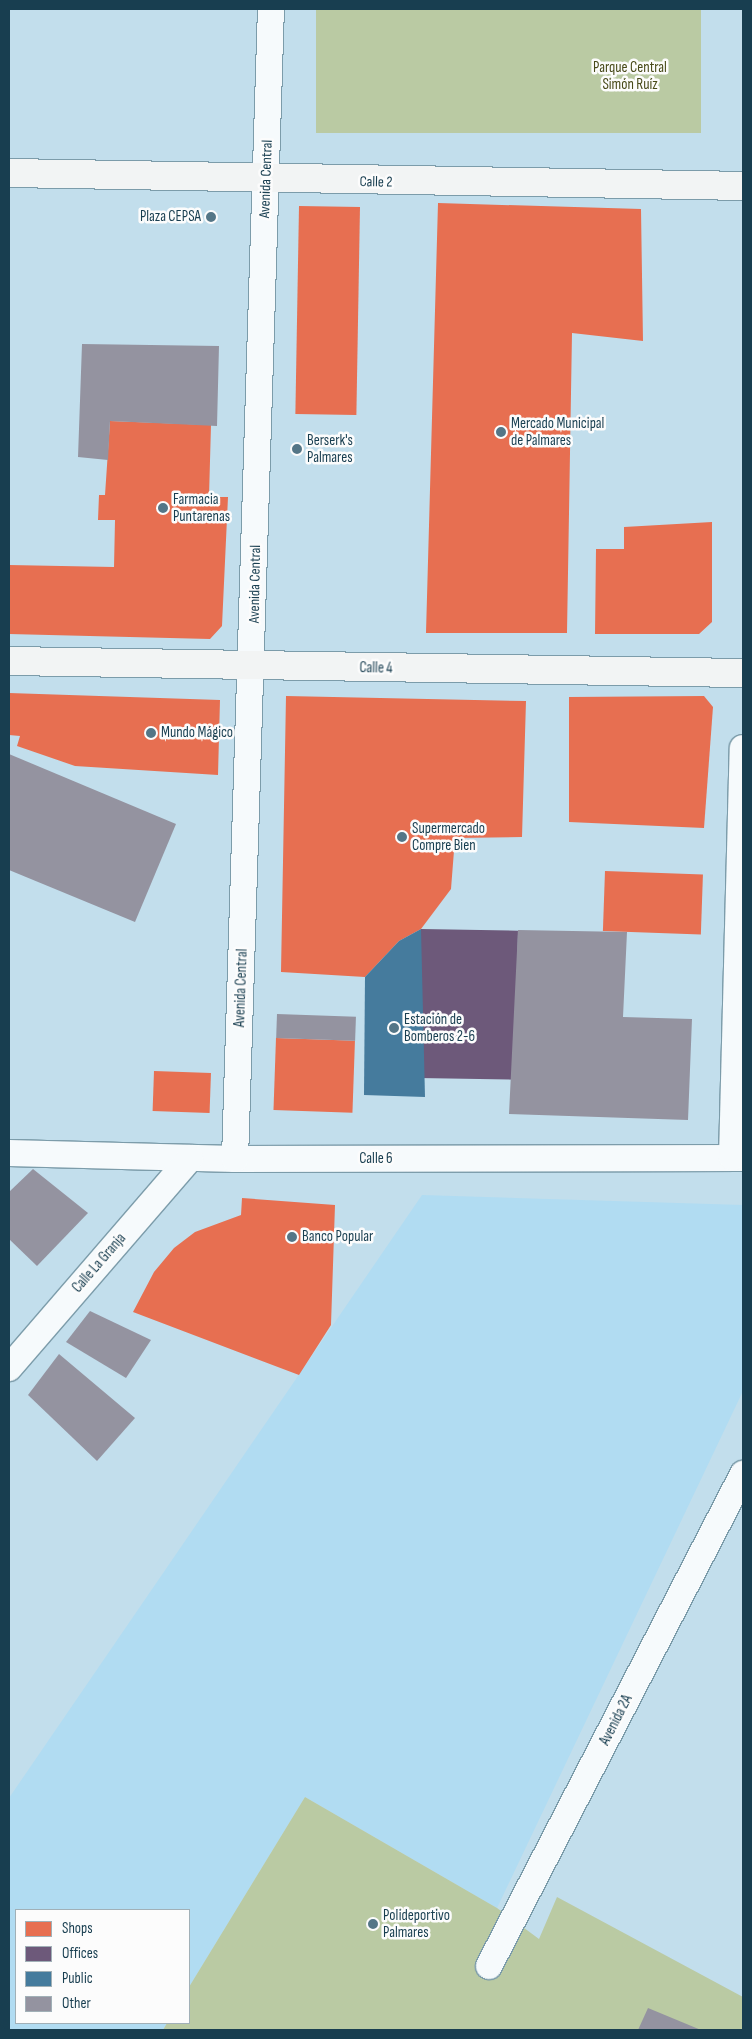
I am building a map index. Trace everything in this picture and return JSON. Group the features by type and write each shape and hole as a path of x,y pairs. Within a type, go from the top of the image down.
{"main road":[{"name":"Calle 2","path":"9,173 266,180 743,186"},
{"name":"Calle 4","path":"9,661 743,673"}],"street":[{"name":"Avenida Central","path":"235,1158 253,666 271,9"},
{"path":"738,1158 743,748"},
{"name":"Calle 6","path":"9,1153 190,1158 738,1158"},
{"name":"Calle La Granja","path":"9,1368 190,1158"},
{"name":"Avenida 2A","path":"489,1966 743,1474"}],"shaded area":[{"path":"422,1195 743,1205 743,1391 497,1908 305,1797 190,1985 190,1909 15,1909 15,2024 166,2024 163,2030 9,2030 9,1798"}],"green space":[{"name":"Parque Central Simón Ruíz","path":"316,9 701,9 701,133 316,133"},
{"name":"Polideportivo Palmares","path":"305,1797 497,1908 539,1939 557,1897 743,1997 743,2030 163,2030 166,2024 190,2024 190,1985"}],"building: Shops":[{"name":"Mercado Municipal de Palmares","path":"438,203 641,209 643,341 572,333 567,633 426,633"},
{"path":"299,206 360,207 356,415 295,414"},
{"path":"110,421 211,425 209,497 228,497 222,626 210,639 9,634 9,565 114,567 115,520 98,520 99,495 105,495"},
{"path":"712,522 712,622 699,634 595,634 596,549 624,549 624,527"},
{"name":"Mundo Mágico","path":"9,693 220,700 218,775 75,766 17,746 20,736 9,735"},
{"name":"Supermercado Compre Bien","path":"286,696 526,701 522,837 455,838 451,889 421,929 399,941 365,977 281,972"},
{"path":"704,696 713,707 704,828 569,822 569,697"},
{"path":"605,871 703,874 701,934 603,931"},
{"path":"276,1038 355,1041 352,1113 273,1110"},
{"path":"154,1071 211,1073 210,1113 153,1111"},
{"path":"242,1198 335,1205 331,1325 299,1375 133,1312 154,1272 174,1248 195,1232 241,1215"}],"building: Offices":[{"path":"421,929 518,931 515,1080 418,1078"}],"building: Public":[{"name":"Estación de Bomberos 2-6","path":"421,929 425,1097 364,1095 365,977 399,941"}],"building: Other":[{"path":"82,344 219,346 217,426 110,421 108,460 78,457"},
{"path":"9,754 176,824 135,922 9,870"},
{"path":"518,930 627,932 623,1017 692,1019 688,1120 509,1114"},
{"path":"277,1014 356,1017 355,1041 276,1038"},
{"path":"33,1169 88,1213 37,1266 9,1239 9,1192"},
{"path":"90,1311 151,1340 126,1378 66,1342"},
{"path":"59,1354 135,1418 97,1461 28,1395"},
{"path":"648,2008 701,2030 638,2030"}],"place":[{"name":"Plaza CEPSA","path":"211,217"},
{"name":"Mercado Municipal de Palmares","path":"501,432"},
{"name":"Berserk's Palmares","path":"297,449"},
{"name":"Farmacia Puntarenas","path":"163,508"},
{"name":"Mundo Mágico","path":"151,733"},
{"name":"Supermercado Compre Bien","path":"402,837"},
{"name":"Estación de Bomberos 2-6","path":"394,1028"},
{"name":"Banco Popular","path":"292,1237"},
{"name":"Polideportivo Palmares","path":"373,1924"}]}
